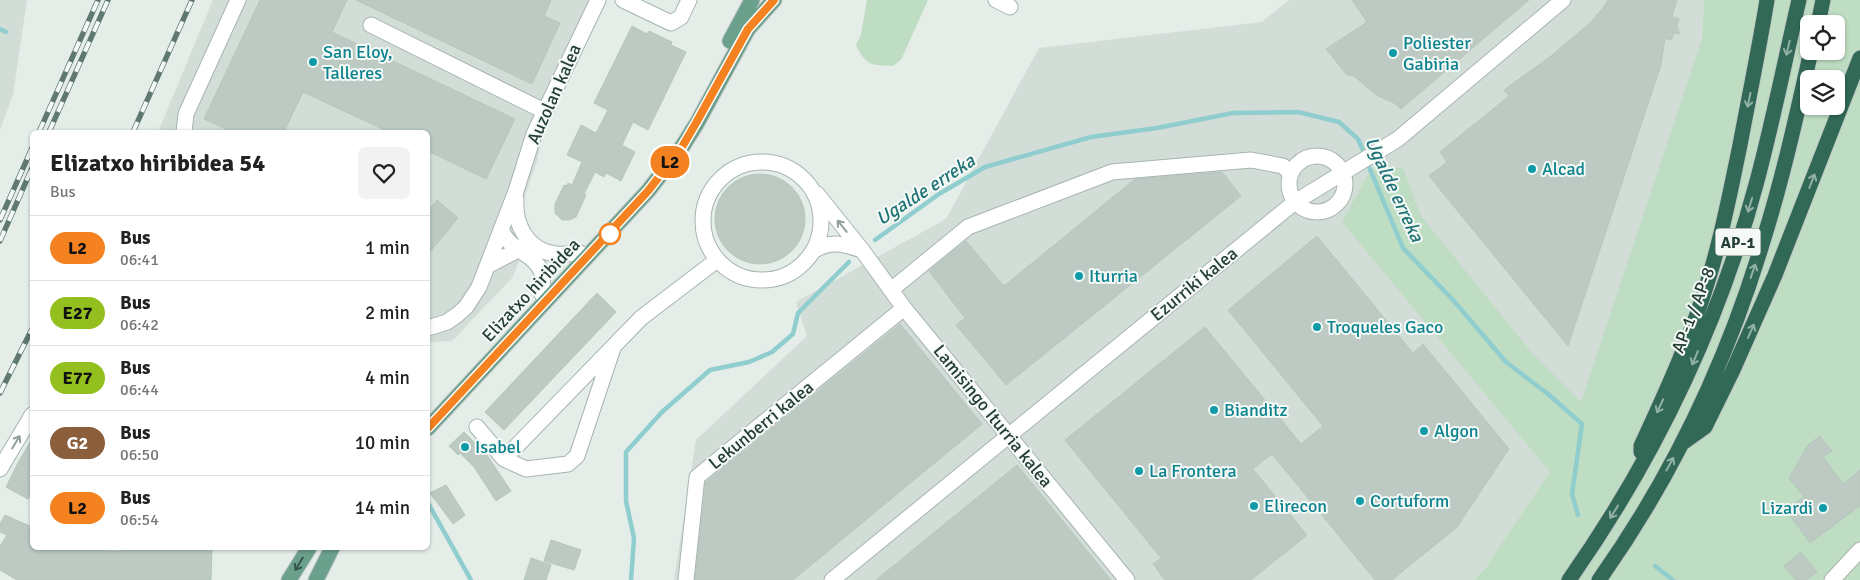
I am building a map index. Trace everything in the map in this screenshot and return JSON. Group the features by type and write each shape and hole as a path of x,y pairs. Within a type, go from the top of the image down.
{"highway":[{"path":"1639,471 1641,446 1672,378 1711,274 1729,201 1767,0"},
{"name":"AP-1 / AP-8","path":"1569,580 1639,471 1680,392 1713,314 1757,182 1799,0"},
{"path":"1820,15 1823,0"},
{"path":"1680,444 1705,427 1734,370 1776,275 1860,58"},
{"name":"AP-1","path":"1599,580 1633,528 1680,444 1702,401 1736,322 1779,190 1809,60"}],"main road":[{"name":"Elizatxo hiribidea","path":"430,414 642,186 675,143 752,0"},
{"name":"Elizatxo hiribidea","path":"430,426 648,191 682,147 748,29 774,0"},
{"path":"289,580 308,550"},
{"path":"316,580 331,550"}],"street":[{"path":"184,130 186,114 238,0"},
{"name":"Auzolan kalea","path":"430,327 447,322 466,307 479,287 516,191 534,134 598,0"},
{"path":"622,0 671,23 681,17 689,0"},
{"name":"Ezurriki kalea","path":"832,580 1295,202 1398,139 1563,0"},
{"path":"371,25 544,111"},
{"path":"1318,155 1330,158 1344,172 1345,191 1338,203 1332,208 1324,212 1312,212 1302,208 1295,202 1289,188 1290,173 1296,164 1307,157 1318,155"},
{"path":"892,290 968,227 1112,172 1252,160 1283,166 1290,173"},
{"path":"769,161 789,167 810,185 817,194 822,229 813,251 803,265 789,274 769,280 748,280 721,265 708,248 702,222 705,201 719,179 736,167 748,163 769,161"},
{"name":"Auzolan kalea","path":"516,191 516,220 523,234"},
{"name":"Lamisingo Iturria kalea","path":"817,194 862,250 904,308 1127,580"},
{"path":"542,294 542,274 537,264 518,250 504,236 501,229 510,224 534,245 550,253 580,252"},
{"path":"813,251 831,243 862,250"},
{"path":"487,266 518,250"},
{"path":"504,459 641,318 717,260"},
{"name":"Lekunberri kalea","path":"686,580 697,478 904,308"},
{"path":"477,427 504,459 526,469 568,464 577,456 613,348"},
{"path":"0,469 30,418"},
{"path":"1832,580 1860,550"}],"shaded area":[{"path":"0,0 27,0 13,95 0,130"},
{"path":"213,0 604,0 564,84 542,138 537,161 522,205 522,255 512,278 452,341 430,342 430,130 159,130"},
{"path":"1289,0 1704,0 1702,38 1552,492 1474,580 674,580 696,440 807,336 796,302 946,219 1039,48 1262,22"}],"green space":[{"path":"867,0 928,0 901,60 893,66 879,65 866,61 856,45 861,35"},
{"path":"1704,0 1860,0 1860,580 1474,580 1486,567 1550,472 1342,222 1371,169 1403,168 1421,216 1533,354 1581,402 1702,38"}],"building":[{"name":"San Eloy, Talleres","path":"260,0 347,0 332,32 515,119 486,179 430,152 430,130 385,130 303,92 285,130 228,130 204,119"},
{"name":"San Eloy, Talleres","path":"356,0 551,0 544,16 560,23 532,84"},
{"name":"Poliester Gabiria","path":"1352,0 1529,0 1401,109 1394,103 1376,95 1354,76 1347,75 1326,49 1367,22"},
{"name":"Alcad","path":"1608,0 1677,0 1672,17 1679,19 1677,26 1680,34 1674,33 1671,40 1665,38 1661,65 1568,346 1429,176 1447,162 1440,152 1509,96 1504,90 1551,56 1590,23"},
{"path":"632,26 647,34 649,31 672,42 671,45 686,52 648,130 633,122 622,145 635,152 621,181 606,173 604,177 595,172 584,194 586,195 576,217 562,220 555,213 555,204 564,185 567,186 568,183 572,185 582,162 567,155 581,125 596,133 608,110 594,103"},
{"name":"Iturria","path":"1222,172 1241,196 1006,385 956,325 965,318 929,271 966,241 1004,286 1135,179"},
{"path":"760,174 777,177 792,187 802,202 805,219 802,236 792,251 777,261 760,264 743,261 728,251 718,236 715,219 718,202 728,187 743,177"},
{"path":"437,200 458,218 430,252 430,209"},
{"path":"1317,236 1413,353 1423,344 1509,449 1457,527 1392,580 1375,580 1272,454 1253,469 1307,535 1251,580 1165,580 1153,564 1161,558 1065,440 1205,327 1301,444 1323,426 1228,310"},
{"path":"597,293 616,312 504,430 485,412"},
{"path":"900,324 982,424 793,580 695,580 706,482"},
{"path":"464,432 487,455 511,491 496,501 474,467 460,453 458,455 449,446"},
{"path":"1820,436 1832,451 1823,457 1843,484 1860,470 1860,506 1810,543 1786,510 1804,497 1789,478 1808,445"},
{"path":"30,442 30,496 28,499 6,487"},
{"path":"1017,465 1111,580 876,580"},
{"path":"446,485 465,515 453,524 430,493"},
{"path":"5,515 30,526 30,550 212,550 211,580 17,580 0,570 0,546 7,535 0,532 0,524"},
{"path":"551,540 581,550 574,570 544,561"},
{"path":"1801,552 1817,572 1807,580 1796,580 1784,566"},
{"path":"531,558 551,565 546,580 524,580"}],"waterway":[{"name":"Ugalde erreka","path":"0,29 6,32"},
{"name":"Ugalde erreka","path":"875,240 939,194 985,167 1091,137 1157,128 1233,113 1298,112 1339,122 1358,139 1365,155"},
{"name":"Ugalde erreka","path":"1367,162 1403,248 1453,300 1506,362 1548,394 1582,424 1572,494 1578,515"},
{"name":"Ugalde erreka","path":"631,580 634,538 626,501 626,452 662,412 710,370 749,362 772,352 793,334 798,313 849,262"},
{"name":"Ugalde erreka","path":"430,507 471,580"},
{"name":"Ugalde erreka","path":"1655,566 1673,580"}],"railway":[{"path":"40,130 98,0"},
{"path":"50,130 108,0"},
{"path":"134,130 192,0"},
{"path":"0,220 30,152"},
{"path":"0,241 30,173"},
{"path":"0,393 30,333"}],"bus line":[{"name":"L2","path":"430,426 631,211 665,170 682,147 748,29 774,0"}],"place":[{"name":"Poliester Gabiria","path":"1393,53"},
{"name":"San Eloy, Talleres","path":"313,62"},
{"name":"Alcad","path":"1532,169"},
{"name":"Iturria","path":"1079,276"},
{"name":"Troqueles Gaco","path":"1317,327"},
{"name":"Bianditz","path":"1214,410"},
{"name":"Algon","path":"1424,431"},
{"name":"Isabel","path":"465,447"},
{"name":"La Frontera","path":"1139,471"},
{"name":"Cortuform","path":"1360,501"},
{"name":"Elirecon","path":"1254,506"},
{"name":"Lizardi","path":"1823,508"}]}
